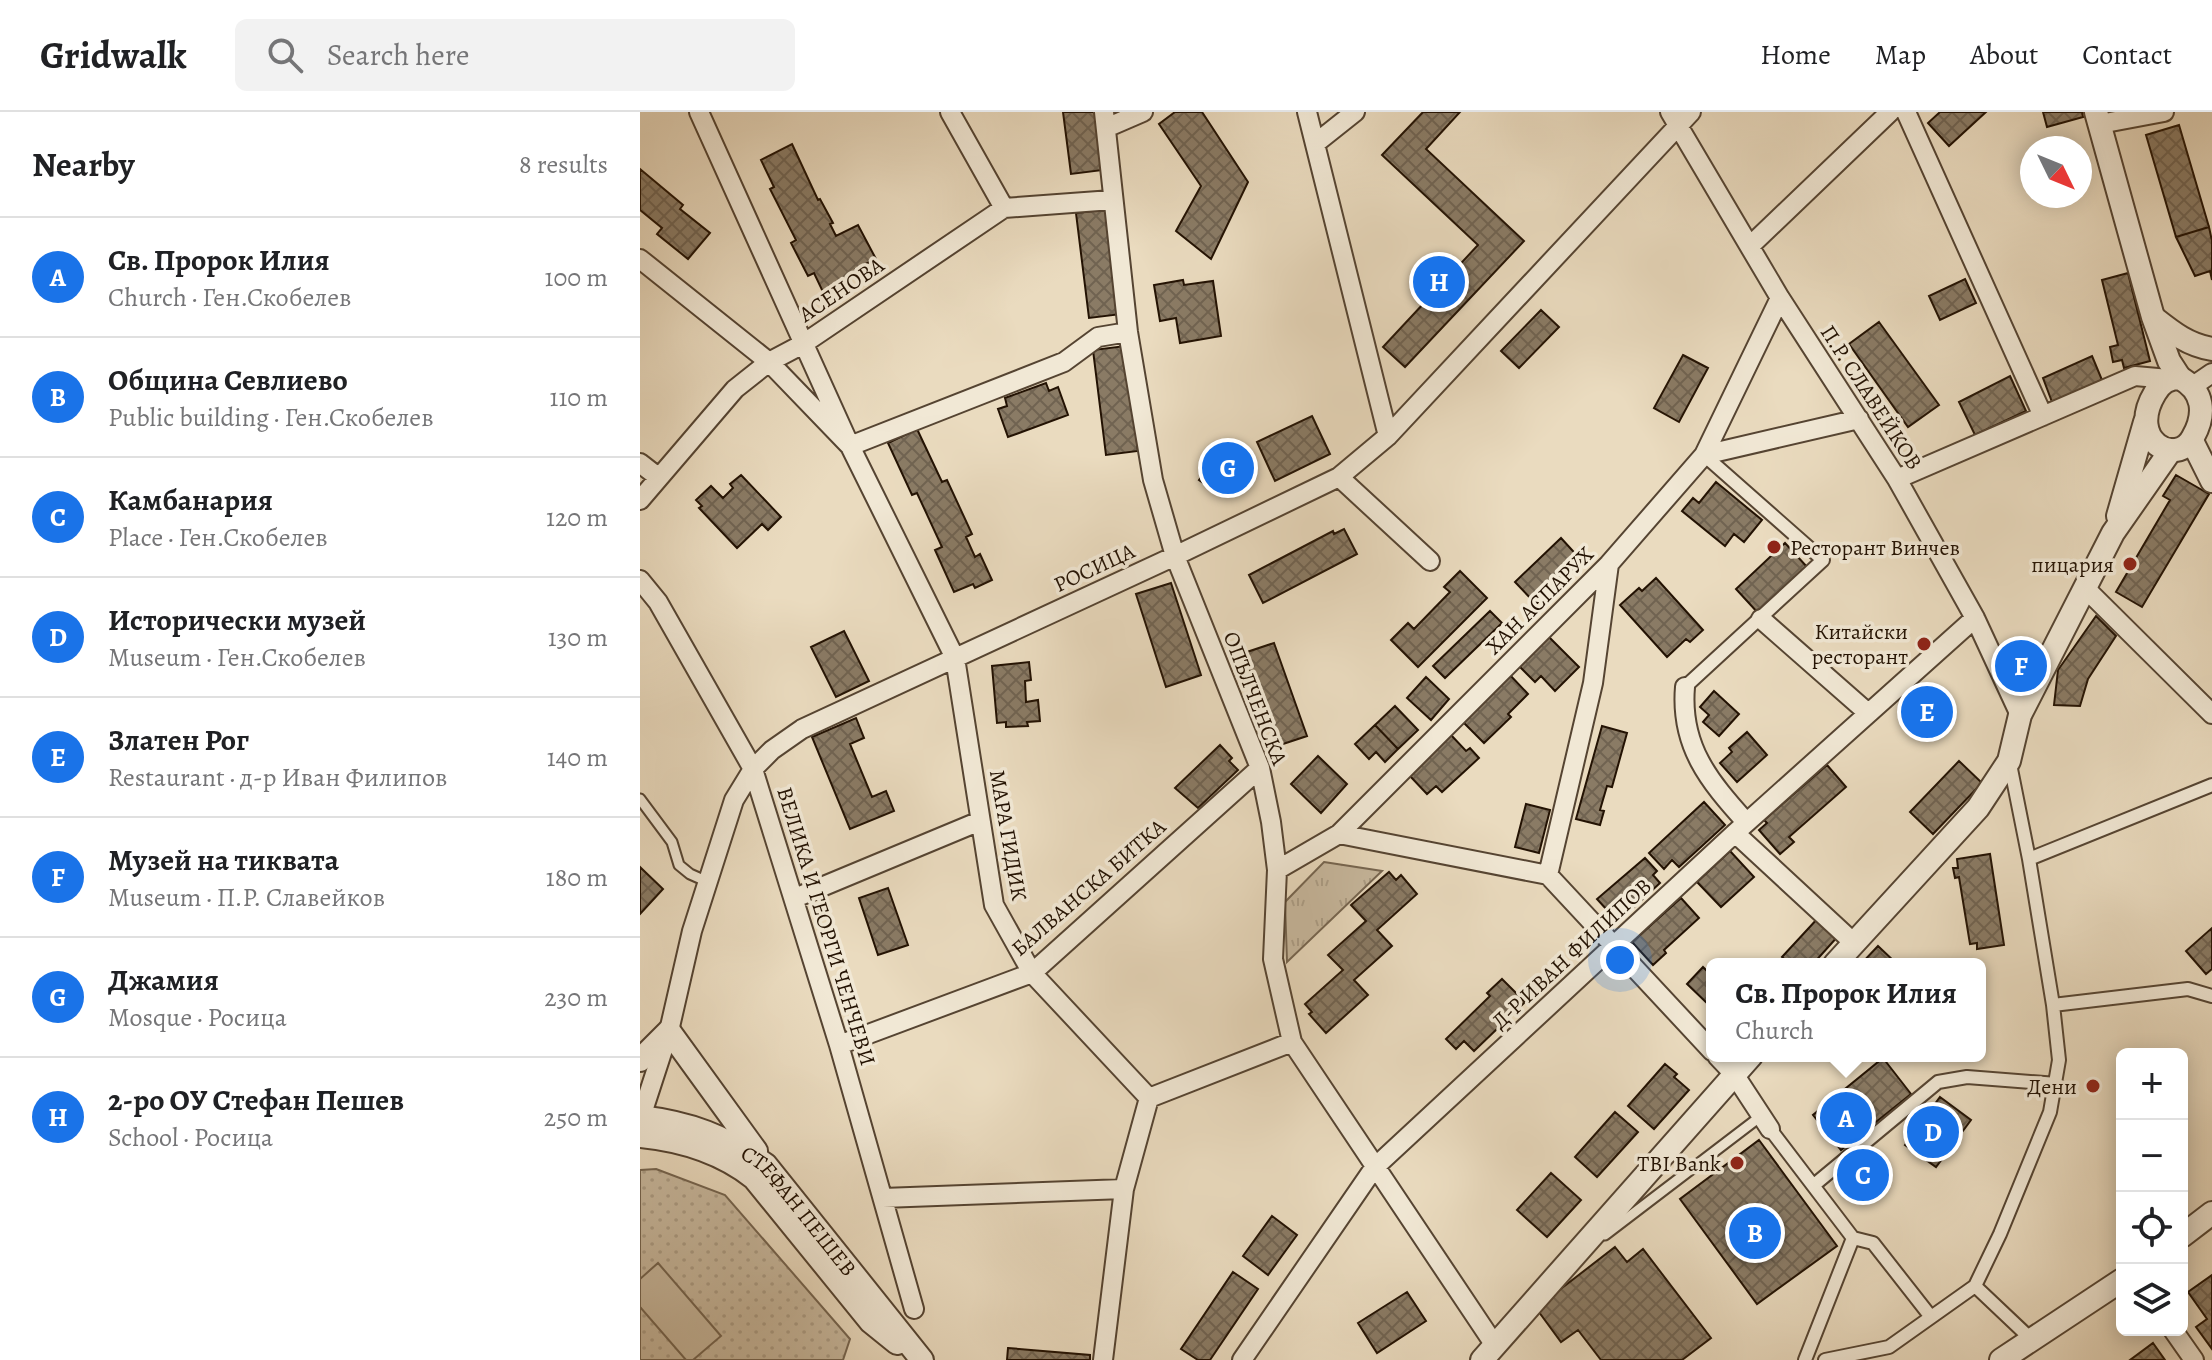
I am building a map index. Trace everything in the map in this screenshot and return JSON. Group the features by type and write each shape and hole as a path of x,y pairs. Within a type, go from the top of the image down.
{"street":[{"name":"МАРА ГИДИК","path":"699,112 850,446 955,658 994,905 1032,973 1149,1098"},
{"path":"950,112 1004,208"},
{"path":"1105,120 1143,112"},
{"path":"1307,112 1388,436"},
{"path":"1316,143 1355,112"},
{"path":"1750,246 1890,112"},
{"path":"1906,112 2043,416"},
{"path":"2113,533 2197,428 2201,402 2177,382 2153,317 2098,118 2164,112"},
{"name":"П.Р. СЛАВЕЙКОВ","path":"1680,117 1780,298 1897,479 1975,618 2020,715"},
{"name":"РОСИЦА","path":"640,1118 669,1031 692,931 734,800 753,769 772,750 802,729 1339,477 1388,436 1680,117"},
{"name":"ОПЪЛЧЕНСКА","path":"1105,120 1128,332 1153,480 1175,556 1260,768 1277,870 1273,959 1292,1042 1488,1352"},
{"name":"АСЕНОВА","path":"640,500 735,389 769,362 803,344 1004,208 1112,200"},
{"name":"МАРА ГИДИК","path":"640,259 769,362 850,446"},
{"name":"ХАН АСПАРУХ","path":"1277,870 1339,834 1609,564 1704,455 1780,298"},
{"path":"2153,317 2177,337 2212,349"},
{"path":"850,446 1064,362 1098,337 1128,332"},
{"path":"1897,479 2135,376 2177,382"},
{"path":"1840,958 1978,808 2009,761 2020,715 2113,533 2145,422 2177,382"},
{"path":"1704,455 1859,419"},
{"path":"2145,422 2151,439 2159,446 2181,446 2212,481"},
{"path":"1704,455 1823,560 1685,687 1686,714 1698,759 1740,828 1854,943"},
{"path":"640,463 658,477"},
{"path":"1339,477 1430,561"},
{"path":"1548,875 1593,683 1609,564"},
{"name":"ВЕЛИКА И ГЕОРГИ ЧЕНЧЕВИ","path":"640,580 658,602 753,769 839,1045 914,1309"},
{"path":"2086,589 2212,714"},
{"name":"Д-Р ИВАН ФИЛИПОВ","path":"1242,1360 1374,1168 1740,828 1975,618"},
{"path":"1761,619 1868,713"},
{"path":"1825,1360 1889,1347 1975,1286 2050,1112 2059,1060 2053,1005 2009,761"},
{"name":"БАЛВАНСКА БИТКА","path":"839,1045 1032,973 1260,768"},
{"path":"2029,859 2212,785"},
{"path":"795,898 980,821"},
{"path":"1339,834 1548,875 1706,1045"},
{"path":"2053,1005 2188,989 2212,996"},
{"path":"640,1060 669,1031 766,1165"},
{"path":"1103,1360 1124,1189 1149,1098 1292,1042"},
{"path":"1723,1062 1853,1238 1873,1243 1931,1317"},
{"path":"1488,1352 1745,1062"},
{"path":"1814,1185 1938,1082 1967,1077 2057,1084"},
{"name":"СТЕФАН ПЕШЕВ","path":"640,1118 694,1127 715,1134 766,1165 920,1360"},
{"name":"СТЕФАН ПЕШЕВ","path":"640,1136 678,1142 720,1156 754,1178 871,1322 920,1360"},
{"path":"883,1198 1124,1189"},
{"path":"2188,1231 2212,1213"},
{"path":"1805,1360 1853,1238"},
{"path":"2008,1358 2116,1284"},
{"path":"1975,1286 2032,1340"},
{"path":"2177,1336 2194,1360"}],"lane":[{"path":"640,799 672,842 679,865 708,882"},
{"path":"1585,1242 1598,1240 1766,1123"}],"green space":[{"path":"1324,862 1382,871 1287,962 1285,902"},
{"path":"656,1169 725,1195 850,1339 843,1360 640,1360 640,1170"},
{"path":"658,1263 721,1336 693,1360 686,1360 640,1307 640,1279"}],"building":[{"path":"1063,112 1095,112 1103,170 1071,174"},
{"path":"1175,112 1202,112 1248,182 1211,259 1176,231 1201,186 1159,124"},
{"path":"1423,112 1460,112 1426,149 1524,241 1405,367 1383,347 1478,245 1382,155"},
{"path":"1940,112 1986,112 1949,146 1928,123"},
{"path":"2043,112 2082,112 2083,117 2047,127"},
{"path":"2179,125 2209,227 2176,237 2146,135"},
{"path":"792,144 818,200 833,223 830,224 836,236 858,225 876,259 855,269 857,275 823,292 814,273 808,276 791,243 796,240 770,189 774,187 761,160"},
{"path":"640,169 683,205 680,209 710,233 688,259 657,234 662,228 640,210"},
{"path":"1109,209 1122,314 1089,318 1076,213"},
{"path":"2209,227 2212,280 2210,271 2195,276 2176,237"},
{"path":"2128,273 2150,361 2124,368 2122,360 2113,362 2110,347 2118,345 2102,280"},
{"path":"1965,279 1976,303 1940,320 1929,296"},
{"path":"1183,280 1184,285 1213,281 1221,336 1180,343 1176,318 1160,321 1154,285"},
{"path":"1541,310 1559,327 1519,368 1501,351"},
{"path":"1879,322 1939,405 1908,427 1849,344"},
{"path":"1125,346 1138,451 1106,455 1093,350"},
{"path":"1683,355 1708,368 1679,422 1654,408"},
{"path":"2092,356 2102,380 2052,402 2043,378"},
{"path":"2010,376 2026,411 1975,435 1959,402"},
{"path":"1046,383 1049,391 1058,387 1068,415 1008,437 998,409 1007,406 1005,398"},
{"path":"1312,416 1330,454 1275,481 1257,442"},
{"path":"917,429 942,482 947,480 972,534 966,537 975,557 980,554 992,580 975,588 973,584 954,592 935,550 942,547 917,493 912,495 888,443"},
{"path":"1216,458 1228,462 1216,492 1199,480"},
{"path":"741,475 781,517 768,530 762,524 737,548 699,508 702,506 696,500 711,486 723,498 733,488 730,484"},
{"path":"2176,475 2209,494 2142,607 2116,592 2170,500 2163,496"},
{"path":"1716,482 1762,520 1744,542 1734,534 1725,546 1682,511 1693,498 1699,503"},
{"path":"1344,529 1357,554 1263,603 1249,575 1333,531 1334,534"},
{"path":"1561,538 1582,561 1536,604 1515,582"},
{"path":"1785,543 1808,568 1759,614 1736,589"},
{"path":"1460,571 1487,598 1418,667 1391,640 1408,623 1414,629 1450,592 1444,587"},
{"path":"1656,578 1703,630 1690,642 1686,639 1667,657 1620,605"},
{"path":"1171,583 1201,675 1166,687 1136,594"},
{"path":"1490,611 1502,623 1445,678 1433,666"},
{"path":"2096,616 2116,636 2088,679 2080,706 2054,705 2058,670"},
{"path":"844,631 869,681 836,697 811,647"},
{"path":"1547,635 1579,667 1555,691 1541,676 1535,682 1518,665"},
{"path":"1274,643 1307,736 1277,746 1244,653"},
{"path":"1029,662 1031,680 1025,681 1026,702 1038,700 1040,721 1027,722 1028,726 1006,727 1006,722 997,723 992,666"},
{"path":"1508,673 1528,694 1508,714 1511,717 1484,743 1461,720"},
{"path":"1426,677 1449,699 1431,720 1407,698"},
{"path":"1714,691 1739,714 1719,736 1703,722 1709,715 1700,707"},
{"path":"1395,706 1418,730 1398,749 1375,725"},
{"path":"856,718 864,738 850,744 872,797 886,791 894,811 850,829 812,737"},
{"path":"1375,725 1398,749 1385,762 1376,752 1369,759 1355,744"},
{"path":"1602,726 1627,733 1612,787 1607,786 1600,810 1604,811 1600,825 1576,819"},
{"path":"1747,732 1767,755 1737,782 1720,763 1732,752 1729,748"},
{"path":"1451,735 1466,751 1470,748 1479,758 1442,792 1436,786 1427,794 1409,775"},
{"path":"1220,745 1238,770 1198,808 1175,788"},
{"path":"1318,756 1347,784 1321,813 1291,784"},
{"path":"1959,761 1982,783 1933,834 1910,812"},
{"path":"1827,765 1846,787 1789,837 1794,842 1780,854 1759,830 1767,823 1764,820"},
{"path":"1704,802 1725,825 1679,867 1672,860 1664,869 1649,853"},
{"path":"1526,804 1550,810 1539,853 1515,847"},
{"path":"1730,851 1754,877 1721,907 1697,882"},
{"path":"1990,854 2004,945 1977,949 1977,943 1970,944 1959,877 1955,878 1953,868 1958,868 1957,859"},
{"path":"1645,858 1657,871 1653,875 1660,883 1618,922 1597,899"},
{"path":"640,867 663,889 640,914"},
{"path":"1389,872 1396,880 1401,875 1417,894 1377,930 1392,946 1354,980 1368,995 1326,1033 1309,1014 1312,1012 1305,1004 1343,970 1328,955 1366,921 1351,905"},
{"path":"888,888 908,945 878,955 859,898"},
{"path":"1681,898 1699,918 1664,950 1666,953 1653,965 1632,942"},
{"path":"1819,917 1839,935 1818,958 1782,957"},
{"path":"2212,928 2212,969 2206,974 2186,951"},
{"path":"1878,946 1891,958 1867,958"},
{"path":"1703,967 1706,970 1706,1002 1687,984"},
{"path":"1502,979 1525,1002 1474,1051 1464,1041 1456,1049 1446,1039 1490,996 1487,993"},
{"path":"1878,1062 1886,1062 1911,1094 1841,1150 1813,1115"},
{"path":"1665,1064 1689,1090 1654,1129 1628,1106"},
{"path":"1940,1097 1971,1120 1936,1167 1905,1145"},
{"path":"1615,1112 1638,1132 1597,1177 1575,1157"},
{"path":"1759,1140 1837,1246 1757,1304 1680,1199"},
{"path":"1866,1156 1881,1171 1861,1193 1845,1178"},
{"path":"1551,1173 1581,1200 1547,1237 1517,1210"},
{"path":"1272,1216 1297,1235 1268,1275 1243,1256"},
{"path":"1615,1247 1627,1262 1643,1249 1711,1338 1682,1360 1601,1360 1578,1330 1561,1342 1536,1308"},
{"path":"1233,1272 1258,1289 1210,1360 1198,1360 1181,1349"},
{"path":"2212,1275 2212,1349 2196,1327 2207,1319 2188,1292"},
{"path":"1407,1292 1426,1321 1377,1353 1358,1323"},
{"path":"2153,1343 2165,1360 2130,1360"},
{"path":"1008,1348 1090,1355 1090,1360 1007,1360"}],"place":[{"name":"2-ро ОУ Стефан Пешев","path":"1439,282"},
{"name":"Джамия","path":"1228,468"},
{"name":"Ресторант Винчев","path":"1774,547"},
{"name":"пицария","path":"2130,564"},
{"name":"Китайски ресторант","path":"1924,644"},
{"name":"Музей на тиквата","path":"2021,666"},
{"name":"Златен Рог","path":"1927,712"},
{"name":"Дени","path":"2093,1086"},
{"name":"Св. Пророк Илия","path":"1846,1118"},
{"name":"Исторически музей","path":"1933,1132"},
{"name":"TBI Bank","path":"1737,1163"},
{"name":"Камбанария","path":"1863,1175"},
{"name":"Община Севлиево","path":"1755,1233"}]}
